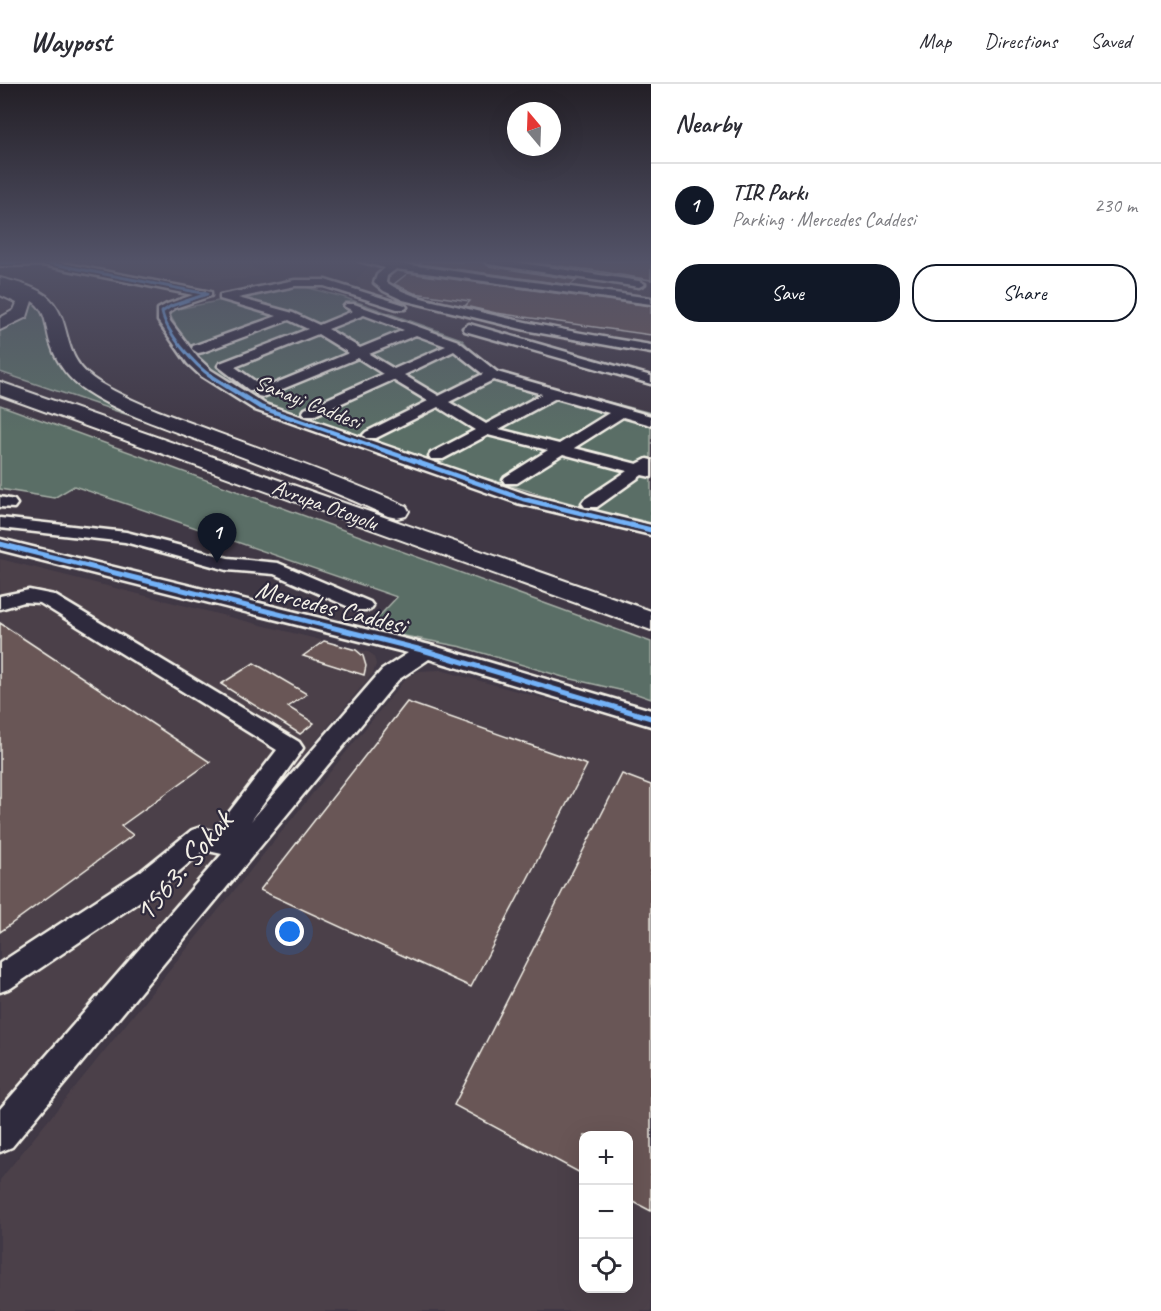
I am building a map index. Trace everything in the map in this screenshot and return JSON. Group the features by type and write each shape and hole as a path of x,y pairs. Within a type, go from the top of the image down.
{"highway":[{"path":"53,318 59,344 66,361 80,377 93,387 131,406 382,503 411,519"},
{"name":"Avrupa Otoyolu","path":"3,388 411,519 651,603"},
{"name":"Avrupa Otoyolu","path":"3,388 651,621"}],"street":[{"name":"Sanayi Caddesi","path":"163,318 193,361 206,373 260,407 524,499 651,530"},
{"path":"198,349 283,318"},
{"path":"294,318 319,329 486,430 559,450 647,468"},
{"path":"346,318 225,366 263,393 371,435 511,480 651,518"},
{"path":"384,318 456,346 492,375 651,421"},
{"path":"489,318 539,331 651,349"},
{"path":"455,324 651,380"},
{"path":"263,393 416,330"},
{"path":"310,412 456,346"},
{"path":"371,435 492,375"},
{"path":"437,456 555,393"},
{"path":"511,480 621,412"},
{"path":"591,503 647,468"},
{"path":"0,523 126,537 227,564 278,569 363,606"},
{"name":"Mercedes Caddesi","path":"0,543 124,577 426,651 651,718"},
{"path":"0,603 22,596 35,595 47,599 291,748 219,845 201,837 151,879 0,979"},
{"name":"1563. Sokak","path":"0,1135 390,675 426,651"}],"shaded area":[{"path":"463,318 651,318 651,356 533,336"},
{"path":"0,559 368,652 373,655 376,664 373,673 0,1115"},
{"path":"440,670 651,728 651,1311 0,1311 0,1180 407,677 420,671"}],"green space":[{"path":"21,318 45,318 54,354 61,367 69,375 93,392 164,427 0,372 0,329 18,322"},
{"path":"172,318 403,318 461,339 492,371 651,413 651,524 608,514 386,449 251,399 192,355"},
{"path":"0,405 651,642 651,699 563,677 462,647 384,632 371,625 397,597 74,486 54,498 0,489"}],"building":[{"path":"533,318 651,318 651,335"},
{"path":"0,623 210,762 121,826 133,835 0,932"},
{"path":"324,641 356,650 363,656 366,666 364,675 303,656"},
{"path":"254,663 307,694 288,707 314,723 300,734 221,684"},
{"path":"407,702 587,765 471,987 260,890"},
{"path":"622,774 651,785 651,1211 633,1202 633,1131 579,1131 579,1172 454,1105"}],"cycle path":[{"path":"163,318 193,361 206,373 260,407 523,499 651,530"},
{"path":"0,544 426,651 651,718"}],"place":[{"name":"TIR Parkı","path":"217,563"}]}
